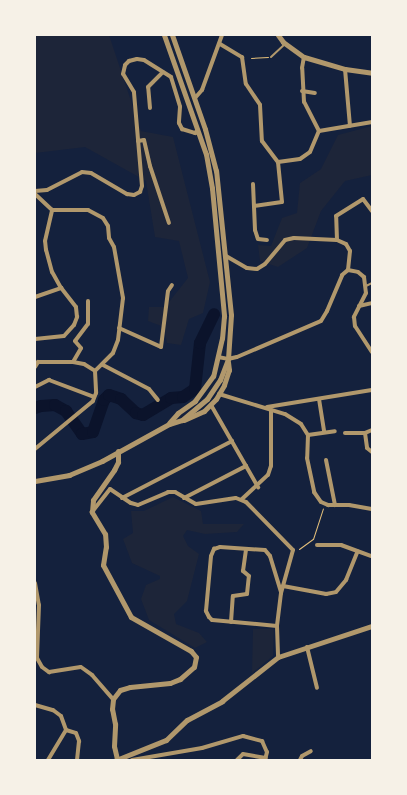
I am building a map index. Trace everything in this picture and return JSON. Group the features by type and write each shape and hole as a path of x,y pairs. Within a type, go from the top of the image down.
{"street":[{"path":"164,35 198,130 212,188 224,316 213,376 206,388 169,424"},
{"path":"35,481 69,475 102,461 169,424 194,417 211,405 219,394 228,370 231,315 216,171 195,98 172,35"},
{"path":"195,98 202,90 222,35"},
{"path":"278,35 285,43 304,57 345,69 372,73"},
{"path":"220,44 242,57 246,84 260,105 262,141 278,162 282,202 254,206"},
{"path":"304,57 302,91 309,114 319,131"},
{"path":"35,193 47,190 82,172 91,174 134,196 140,192 142,186 134,92 123,74 125,65 129,61 137,58 144,60 171,77 180,107 179,123 182,129 195,133 198,130"},
{"path":"345,69 350,126"},
{"path":"150,108 148,87 162,72"},
{"path":"302,91 315,92"},
{"path":"319,131 372,122"},
{"path":"278,162 300,159 305,156 310,152 319,131"},
{"path":"138,141 144,140 150,166 169,223"},
{"path":"254,184 255,230 258,238 266,240"},
{"path":"35,193 52,210 88,210 103,218 108,226 109,238 114,247 123,298 113,353 95,371 94,397 91,402 35,449"},
{"path":"337,240 336,216 363,199 372,212"},
{"path":"35,338 64,336 74,326 78,317 76,308 52,272 46,250 45,241 52,210"},
{"path":"218,357 228,359 320,320 327,311 342,275 348,270 350,251 346,244 337,240 294,238 285,240 265,264 257,269 247,268 226,256"},
{"path":"348,270 358,272 364,278 366,293 354,317 355,326 372,352"},
{"path":"119,328 162,347 168,291 172,285"},
{"path":"35,297 61,288"},
{"path":"73,362 81,348 75,341 88,324 88,301"},
{"path":"359,306 372,303"},
{"path":"182,420 207,400 220,380 228,359"},
{"path":"35,367 37,361 73,362 84,364 95,371"},
{"path":"103,364 149,389 158,400"},
{"path":"35,387 49,380 94,397"},
{"path":"265,408 372,390"},
{"path":"219,394 272,410 301,424 308,434 307,458 314,492 320,502 372,509"},
{"path":"319,399 324,432"},
{"path":"211,405 258,487"},
{"path":"242,499 258,487 268,476 272,410"},
{"path":"345,433 365,433 372,430"},
{"path":"308,434 335,431"},
{"path":"365,433 367,448 372,452"},
{"path":"122,498 232,440"},
{"path":"118,451 118,462 93,500 92,512 105,534 106,547 103,565 131,617 191,652 196,657 194,667 180,679 170,683 130,687 120,690 113,699 114,746 118,760 162,743 187,720 222,701 278,657 372,626"},
{"path":"326,460 335,505"},
{"path":"184,498 246,466"},
{"path":"92,512 110,489 122,498 138,505 168,492 175,492 196,504 236,498 242,499 296,550 283,586 277,626 278,657"},
{"path":"317,545 341,545 372,556"},
{"path":"277,626 212,620 206,611 211,556 214,549 220,547 265,550 270,556 282,593"},
{"path":"231,622 233,596 246,594 249,576 244,571 246,549"},
{"path":"283,586 326,594 336,592 346,580 358,551"},
{"path":"35,583 37,658 42,667 49,672 81,667 92,675 113,699"},
{"path":"307,646 317,688"},
{"path":"35,705 53,710 61,716 66,730"},
{"path":"48,760 66,730"},
{"path":"66,730 76,733 79,741 77,760"},
{"path":"132,760 202,748 243,736 262,741 267,752 266,759 242,754 238,760"},
{"path":"300,760 302,756 311,751"}],"lane":[{"path":"271,57 285,43"},
{"path":"366,286 372,283"}],"path":[{"path":"251,58 271,57"},
{"path":"296,550 313,539 324,504"}],"shaded area":[{"path":"35,35 109,35 141,131 173,137 210,282 203,313 189,319 181,345 167,343 164,327 148,321 149,307 165,307 188,278 179,241 155,237 146,181 85,147 35,153"},
{"path":"372,126 372,175 345,181 321,211 307,248 278,267 260,261 258,245 271,246 282,218 297,213 300,183 321,169 338,135"},
{"path":"173,497 201,511 203,524 244,524 237,532 205,534 187,530 183,536 188,546 199,554 187,601 174,614 176,624 199,633 207,642 195,648 149,620 141,599 146,585 160,579 160,576 132,563 123,539 133,533 131,511 144,511"},
{"path":"253,629 274,629 273,656 252,673"}],"waterway":[{"path":"35,408 55,405 66,411 82,434 93,432 104,400 109,395 121,399 136,413 143,415 171,398 183,397 195,389 200,343 214,314"}]}
